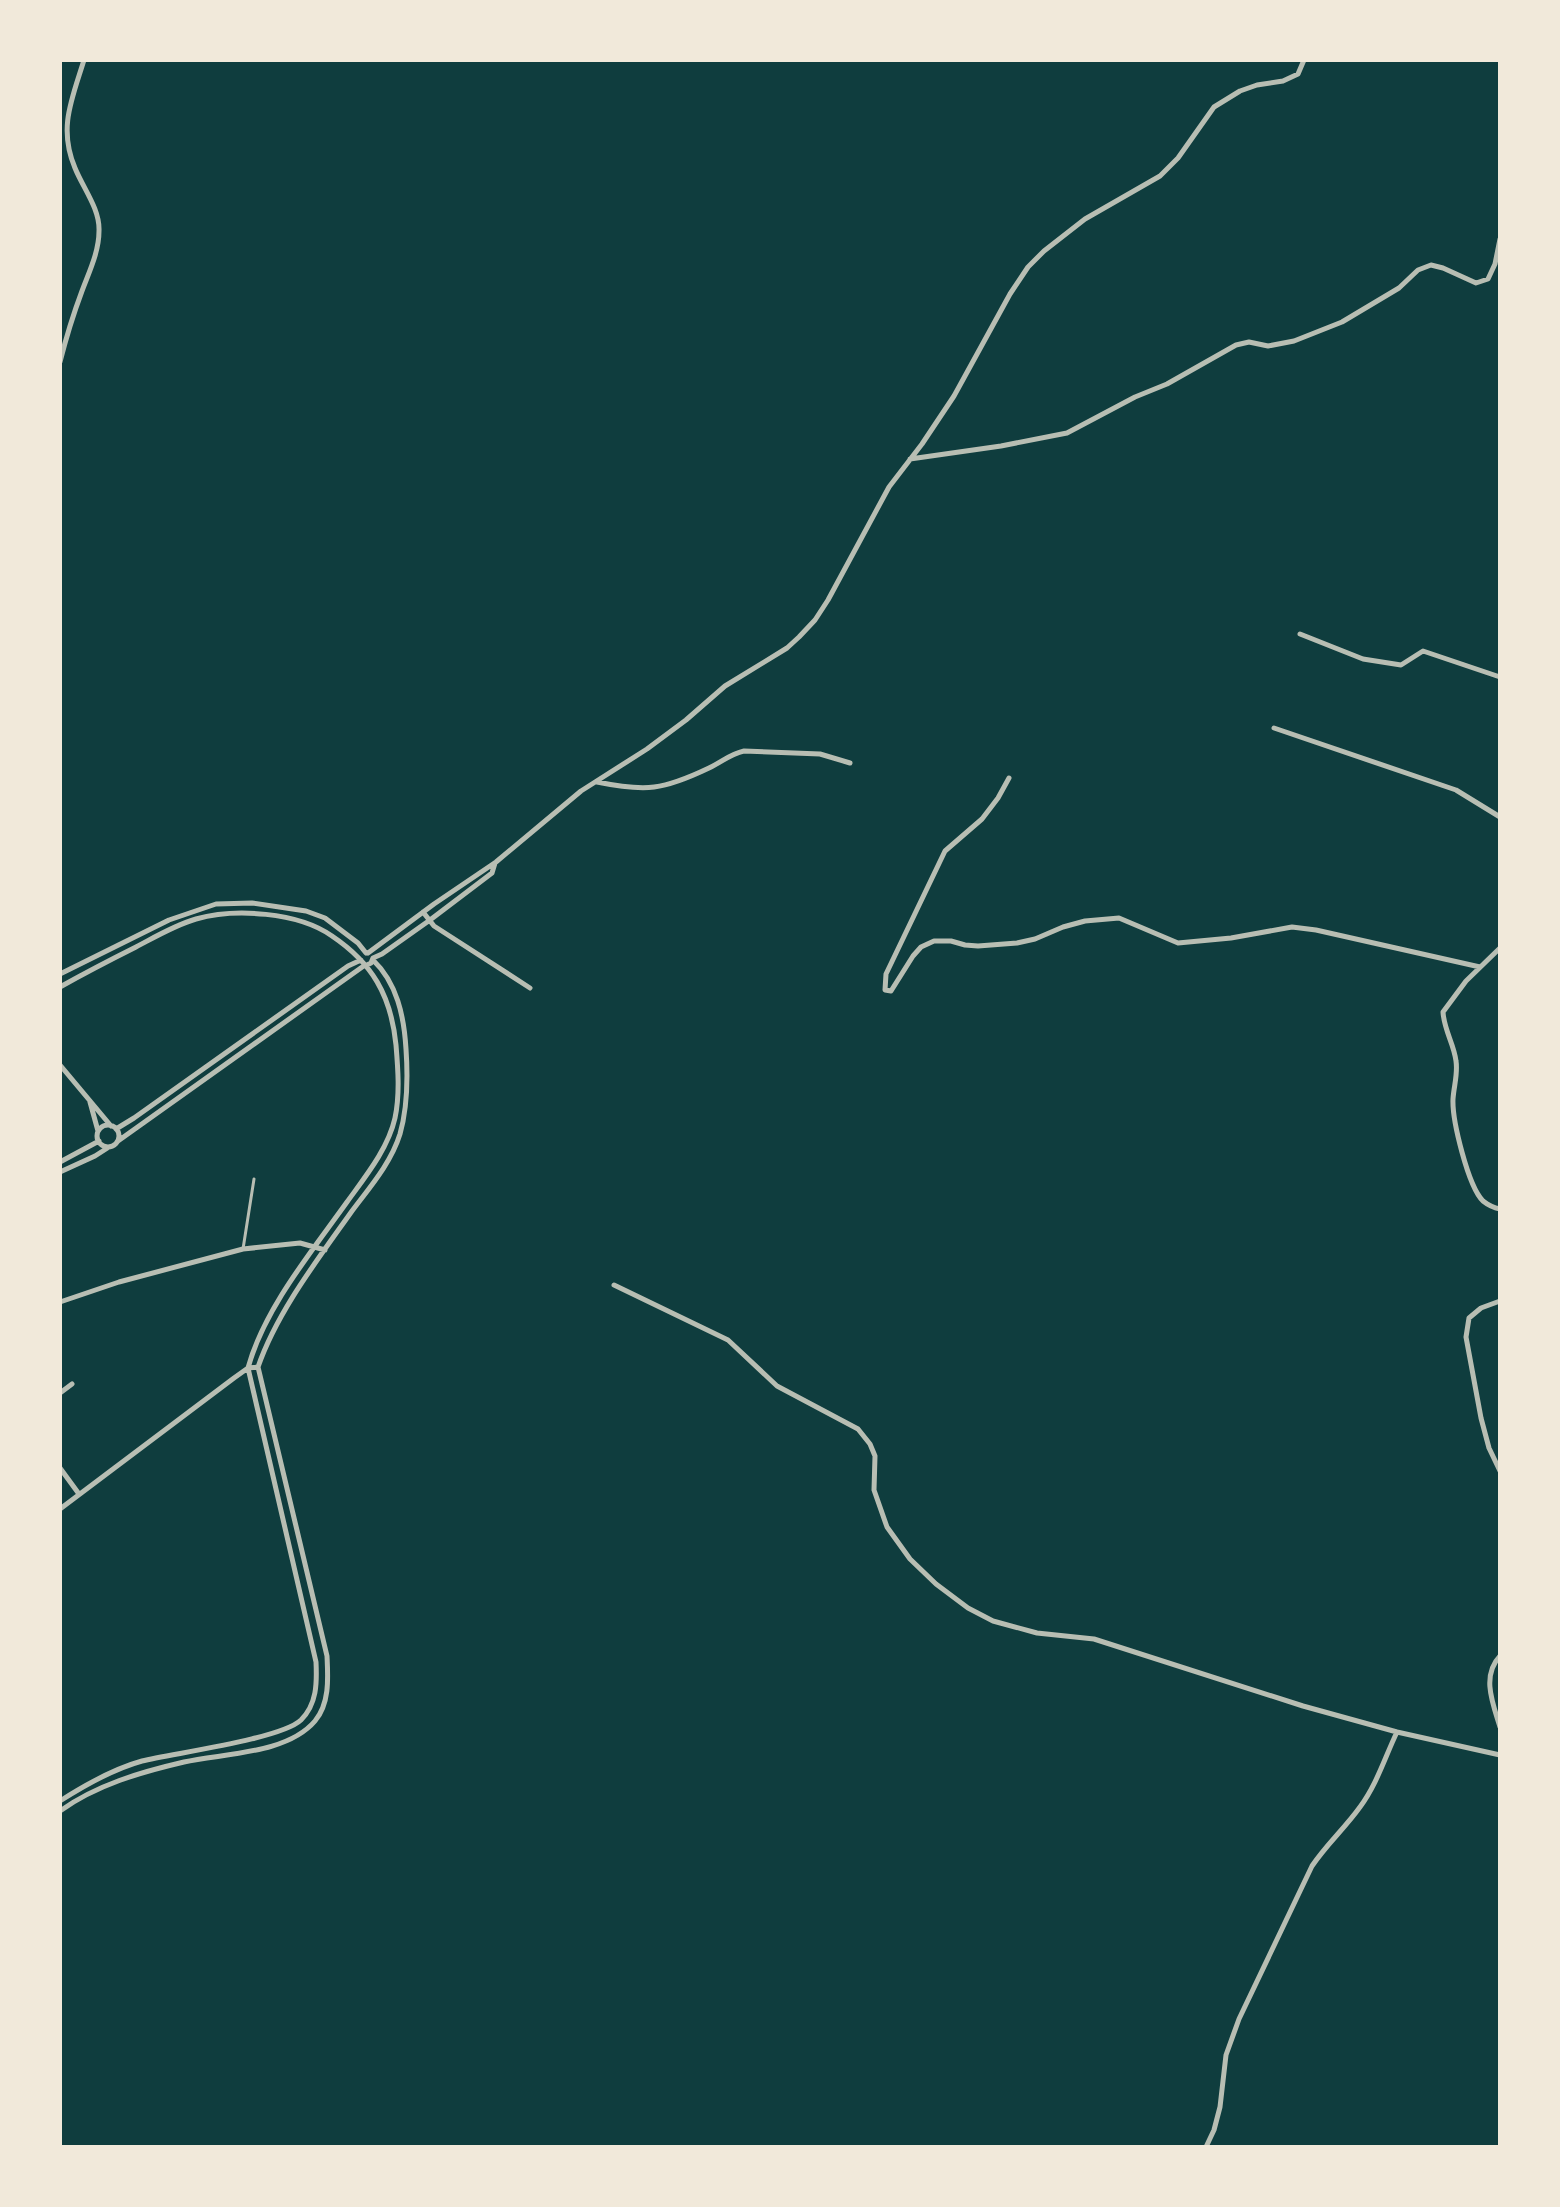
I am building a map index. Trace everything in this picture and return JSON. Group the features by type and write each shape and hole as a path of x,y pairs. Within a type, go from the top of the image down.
{"street":[{"path":"60,362 67,333 95,256 100,230 95,209 74,167 66,141 70,107 84,60"},
{"path":"60,1172 110,1147 363,962 423,912 493,864 569,801 647,749 741,674 787,648 828,600 889,487 954,396 1028,267 1085,219 1160,176 1178,158 1214,107 1240,91 1283,81 1298,74 1304,60"},
{"path":"910,459 1067,433 1135,397 1167,384 1236,345 1249,342 1268,346 1294,341 1342,322 1399,288 1418,270 1431,265 1476,283 1488,279 1500,239"},
{"path":"1300,634 1363,659 1401,665 1423,651 1500,677"},
{"path":"1274,728 1456,790 1500,817"},
{"path":"596,782 630,789 652,789 694,775 733,753 744,751 820,754 850,763"},
{"path":"1009,778 982,819 945,851 886,974 885,990 891,991 913,956 921,947 934,941 997,946 1035,939 1085,921 1119,918 1178,943 1231,938 1292,927 1480,967"},
{"path":"98,1132 102,1127 114,1127 134,1118 348,966 382,954 492,873 493,864"},
{"path":"60,974 169,920 216,904 252,903 306,911 325,918 358,943 383,969 402,1012 408,1078 406,1106 391,1156 271,1333 258,1367 327,1656 326,1699 318,1718 302,1734 286,1742 142,1772 105,1786 60,1811"},
{"path":"423,912 434,926 530,988"},
{"path":"60,987 196,919 226,914 282,917 315,926 330,934 363,962 387,1003 395,1033 399,1078 395,1119 385,1144 373,1167 315,1246 264,1327 248,1368 316,1662 317,1683 309,1710 299,1722 282,1730 139,1762 93,1781 60,1801"},
{"path":"1500,948 1452,998 1443,1012 1456,1059 1454,1115 1470,1175 1483,1200 1500,1209"},
{"path":"60,1065 114,1127 119,1134 118,1141"},
{"path":"90,1101 99,1141 103,1146 110,1147"},
{"path":"60,1162 99,1141"},
{"path":"60,1302 119,1282 243,1249 300,1243 325,1250"},
{"path":"614,1285 728,1340 777,1386 858,1429 875,1456 874,1490 887,1527 910,1559 968,1608 993,1621 1037,1633 1094,1639 1291,1703 1397,1732 1500,1755"},
{"path":"1500,1301 1481,1308 1469,1318 1466,1337 1489,1448 1500,1471"},
{"path":"60,1509 248,1368 258,1367"},
{"path":"60,1393 72,1384"},
{"path":"60,1468 79,1494"},
{"path":"1500,1656 1492,1664 1489,1683 1500,1727"},
{"path":"1206,2147 1220,2107 1226,2055 1251,1994 1312,1866 1361,1806 1373,1787 1397,1732"}],"lane":[{"path":"243,1249 254,1179"}]}
